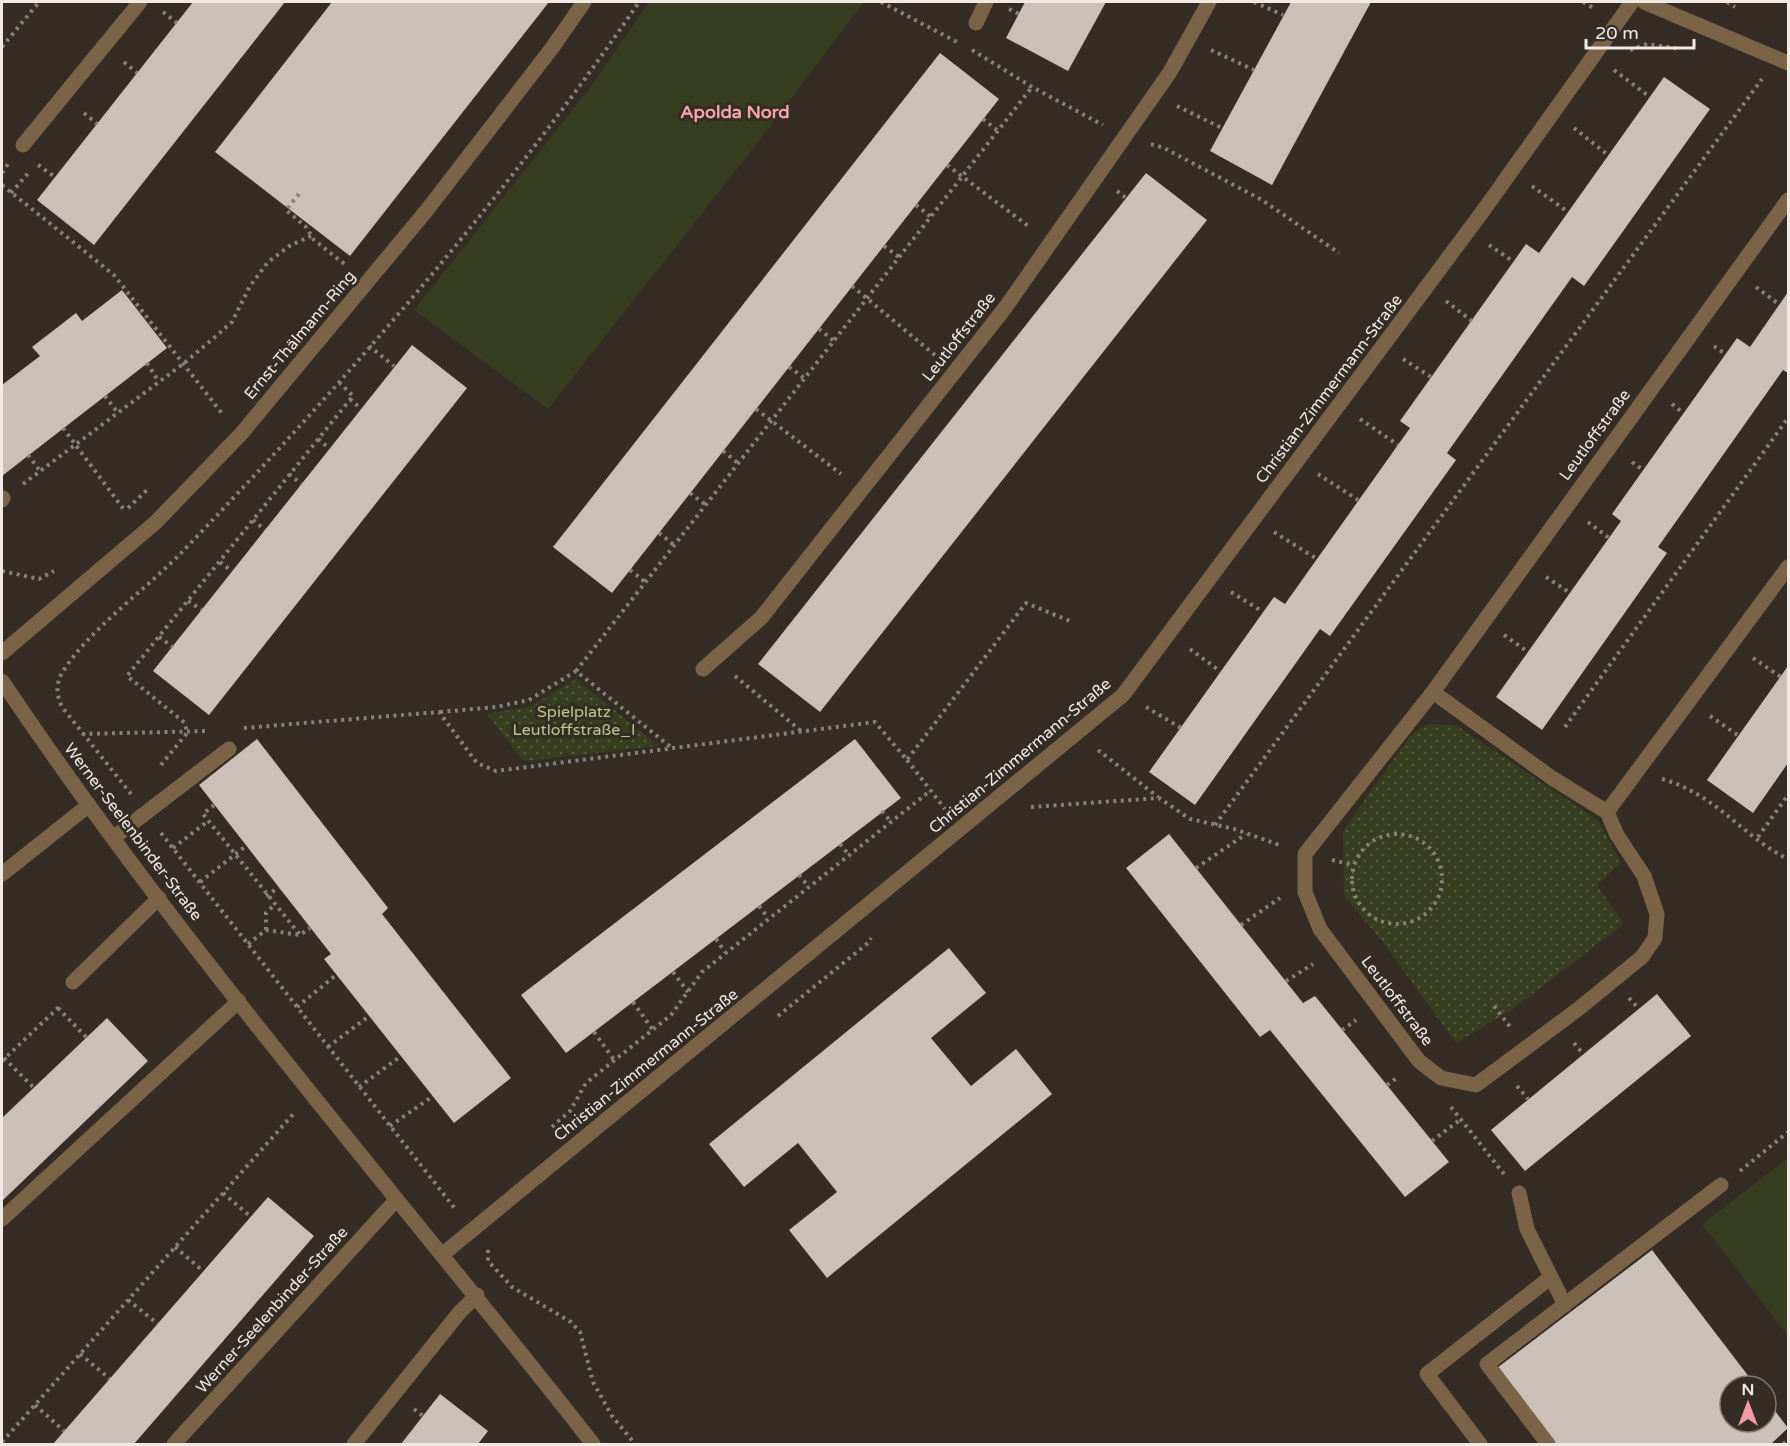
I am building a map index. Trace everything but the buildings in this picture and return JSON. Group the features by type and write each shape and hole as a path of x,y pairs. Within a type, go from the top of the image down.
{"street":[{"path":"23,145 140,2"},
{"name":"Ernst-Thälmann-Ring","path":"2,653 156,522 241,434 427,210 552,48 584,2"},
{"path":"976,23 987,2"},
{"name":"Leutloffstraße","path":"709,664 761,618 955,372 1051,243 1154,94 1209,2"},
{"name":"Christian-Zimmermann-Straße","path":"443,1254 961,831 1123,695 1484,212 1632,2"},
{"path":"1644,2 1788,63"},
{"name":"Leutloffstraße","path":"1607,812 1617,835 1644,876 1657,914 1654,938 1642,957 1577,1010 1476,1085 1441,1078 1419,1061 1320,929 1305,892 1305,855 1433,692 1788,201"},
{"path":"1433,692 1552,778 1607,812 1788,567"},
{"name":"Werner-Seelenbinder-Straße","path":"2,681 88,806 159,898 396,1200 477,1296 593,1444"},
{"path":"113,838 230,749"},
{"path":"2,874 88,806"},
{"path":"74,982 159,898"},
{"path":"2,1219 239,1001"},
{"path":"1548,1444 1487,1364 1721,1185"},
{"path":"1519,1193 1527,1228 1565,1305"},
{"name":"Werner-Seelenbinder-Straße","path":"174,1444 396,1200"},
{"path":"1480,1444 1427,1374 1551,1277"},
{"path":"354,1444 459,1313 477,1296"}],"path":[{"path":"2,47 39,2"},
{"path":"472,1231 200,882 81,734 56,694 61,674 83,646 178,556 291,439 468,228 586,79 639,2"},
{"path":"881,2 960,44"},
{"path":"1254,2 1283,15"},
{"path":"1727,2 1735,7"},
{"path":"158,8 177,23"},
{"path":"1188,40 1254,70"},
{"path":"971,50 1032,87 1125,136 1164,148 1262,200 1339,253"},
{"path":"119,58 137,74"},
{"path":"1608,66 1650,97"},
{"path":"1215,825 1762,79"},
{"path":"242,728 496,707 529,700 576,671 1032,87"},
{"path":"1154,94 1222,128"},
{"path":"79,109 97,124"},
{"path":"983,119 998,131"},
{"path":"1567,122 1608,155"},
{"path":"36,164 55,177"},
{"path":"947,165 1051,243"},
{"path":"1528,183 1568,212"},
{"path":"2,185 114,275 225,416"},
{"path":"299,194 286,210 306,227 311,236 351,269"},
{"path":"916,205 931,217"},
{"path":"2,499 183,364 232,322 250,286 268,262 291,245 311,236"},
{"path":"1483,241 1514,262"},
{"path":"884,246 899,258"},
{"path":"852,286 955,372"},
{"path":"1442,298 1472,321"},
{"path":"819,329 834,340"},
{"path":"369,346 394,366"},
{"path":"1400,357 1431,377"},
{"path":"147,363 159,382"},
{"path":"789,367 804,378"},
{"path":"187,733 185,723 127,676 353,396 339,382"},
{"path":"105,396 118,413"},
{"path":"350,399 361,409"},
{"path":"217,423 232,408"},
{"path":"756,409 862,490"},
{"path":"1357,416 1398,445"},
{"path":"1565,727 1788,418"},
{"path":"63,428 125,512"},
{"path":"318,439 330,449"},
{"path":"723,451 738,463"},
{"path":"28,455 40,471"},
{"path":"1314,471 1358,500"},
{"path":"289,474 301,484"},
{"path":"116,519 148,489"},
{"path":"690,493 706,505"},
{"path":"253,520 265,530"},
{"path":"1273,531 1317,559"},
{"path":"659,533 674,545"},
{"path":"220,562 232,571"},
{"path":"2,571 39,579 56,570"},
{"path":"630,570 645,582"},
{"path":"1228,590 1263,612"},
{"path":"188,600 202,610"},
{"path":"907,760 1026,603 1070,621"},
{"path":"159,637 172,647"},
{"path":"1732,644 1781,677"},
{"path":"1185,645 1221,672"},
{"path":"709,664 801,731"},
{"path":"576,671 673,749"},
{"path":"1690,702 1739,736"},
{"path":"1141,704 1181,728"},
{"path":"439,712 477,763 496,771 875,722 961,831"},
{"path":"81,734 187,733 220,730"},
{"path":"154,774 187,733"},
{"path":"1078,734 1159,798 1190,819 1246,834 1305,855"},
{"path":"1638,773 1676,783 1720,808 1788,859"},
{"path":"547,1131 570,1112 586,1083 671,1015 702,972 930,790"},
{"path":"1758,837 1788,795"},
{"path":"994,803 1030,807 1159,798"},
{"path":"214,805 203,814 273,905 300,934"},
{"path":"882,812 891,822"},
{"path":"173,849 208,821"},
{"path":"1196,868 1246,834"},
{"path":"1391,834 1406,835 1420,840 1432,850 1439,863 1442,877 1441,892 1434,905 1424,916 1396,925 1382,922 1369,915 1359,904 1353,890 1352,875 1355,860 1364,848 1376,839 1391,834"},
{"path":"840,844 848,855"},
{"path":"200,882 246,846"},
{"path":"799,875 808,886"},
{"path":"266,896 279,887"},
{"path":"1241,925 1278,899 1305,892"},
{"path":"266,930 266,913 273,905"},
{"path":"759,906 768,918"},
{"path":"248,944 266,930 300,934 310,928"},
{"path":"776,1018 868,943 873,934"},
{"path":"716,939 725,952"},
{"path":"1286,981 1335,949"},
{"path":"673,972 688,992"},
{"path":"297,1007 336,975"},
{"path":"34,1088 3,1060 75,991 74,982"},
{"path":"633,1002 653,1030"},
{"path":"58,1008 87,1038"},
{"path":"328,1047 369,1016"},
{"path":"594,1032 615,1061"},
{"path":"359,1087 401,1056"},
{"path":"1441,1078 1440,1093 1519,1193"},
{"path":"2,1442 223,1193 297,1111 314,1096"},
{"path":"390,1126 433,1096"},
{"path":"1432,1141 1461,1119"},
{"path":"1721,1185 1788,1132"},
{"path":"223,1193 250,1217"},
{"path":"454,1208 463,1201"},
{"path":"490,1243 488,1262 494,1270 512,1287 571,1322 580,1332 593,1382 612,1416 635,1444"},
{"path":"175,1247 203,1271"},
{"path":"128,1300 158,1324"},
{"path":"80,1354 110,1378"},
{"path":"35,1406 64,1431"},
{"path":"1783,1444 1788,1440"}],"green space":[{"path":"649,2 864,2 766,132 548,409 414,310 592,85"},
{"name":"Spielplatz Leutloffstraße_I","path":"576,679 659,746 523,761 487,714 531,706"},
{"path":"1428,724 1456,725 1598,820 1621,863 1597,885 1624,924 1513,1009 1456,1043 1384,944 1344,895 1343,831 1410,736"},
{"path":"1788,1158 1788,1336 1702,1224"}],"district":[{"name":"Apolda Nord","path":"735,112"}]}
